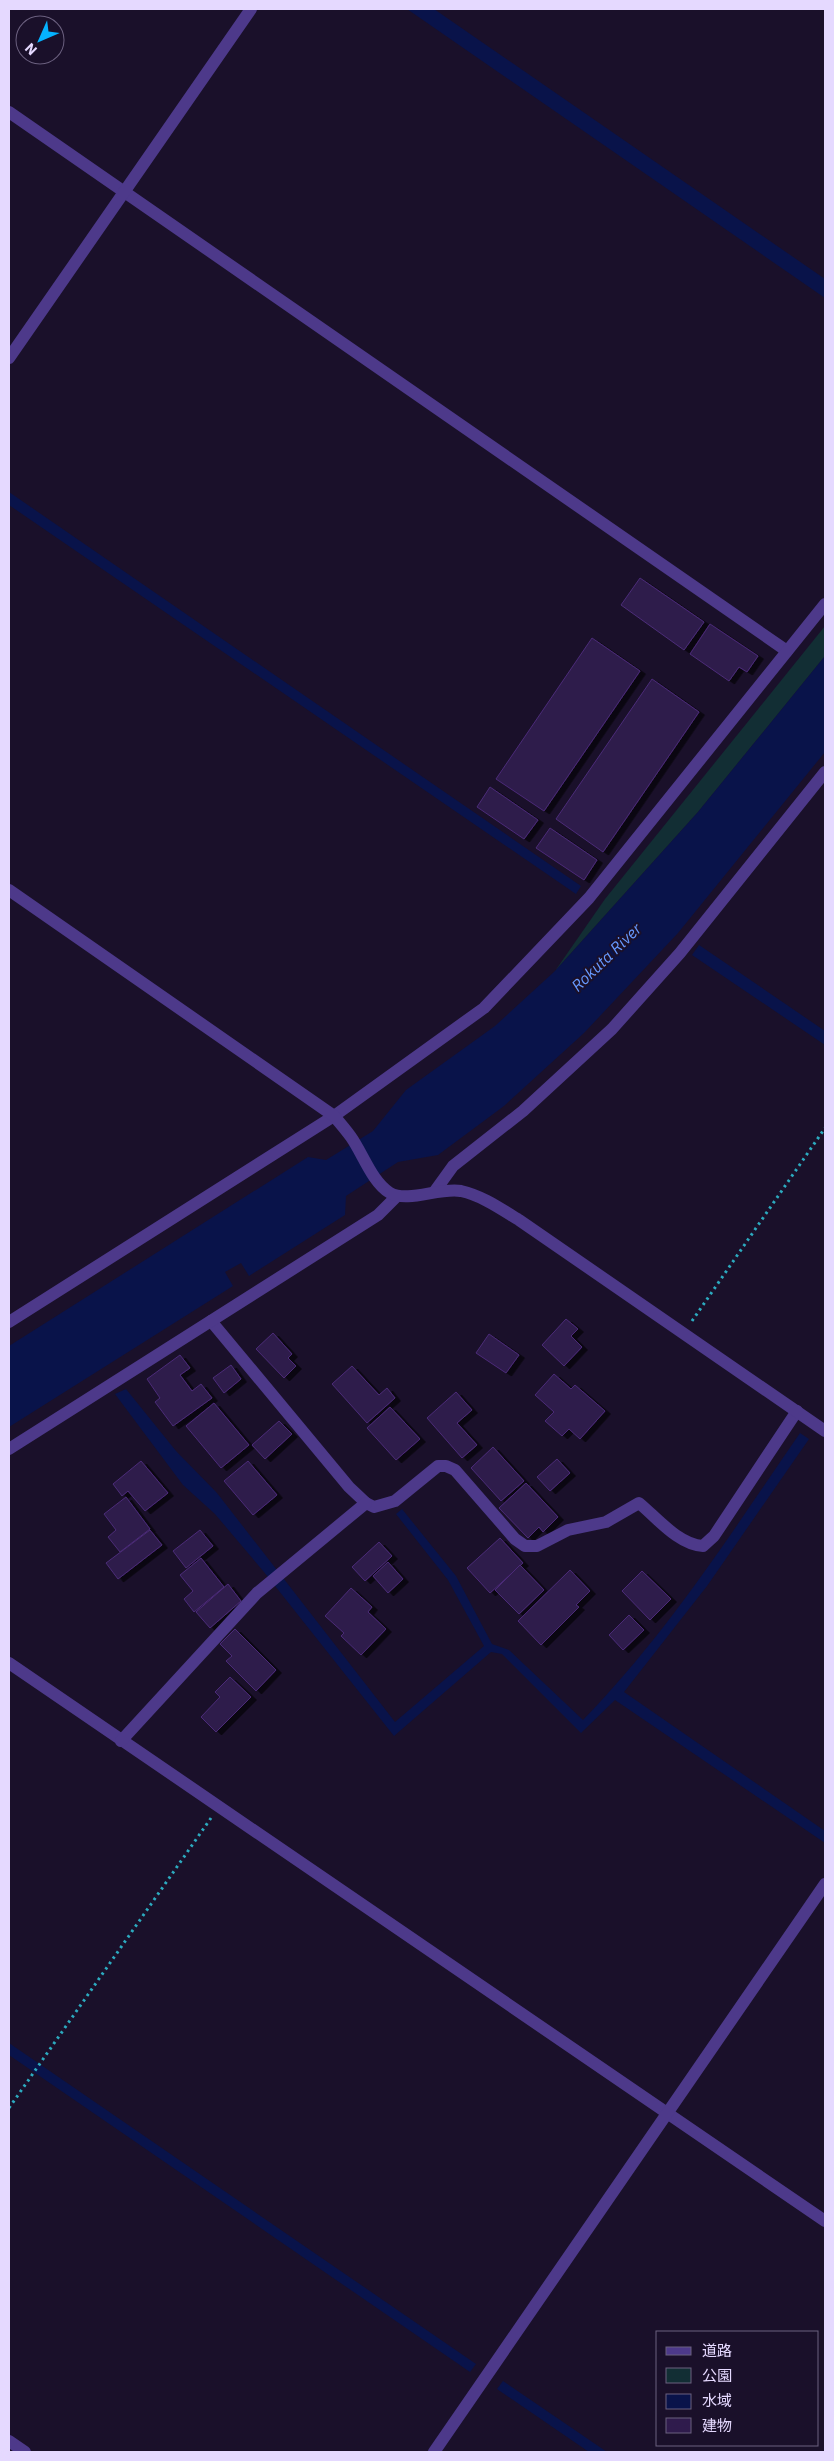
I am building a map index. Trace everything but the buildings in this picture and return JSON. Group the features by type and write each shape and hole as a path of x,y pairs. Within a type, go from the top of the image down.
{"street":[{"path":"9,358 251,9"},
{"path":"9,112 787,651"},
{"path":"9,1322 334,1116 484,1008 589,898 825,604"},
{"path":"436,1191 453,1166 523,1111 612,1028 680,953 825,772"},
{"path":"9,890 334,1116 351,1136 381,1185 398,1196"},
{"path":"9,1449 378,1215 398,1196 436,1191 461,1191 486,1200 519,1220 825,1431"},
{"path":"210,1321 349,1488 366,1503 374,1507 395,1501 438,1466 446,1466 455,1470 515,1539 525,1546 537,1546 568,1530 606,1522 639,1503 692,1546 703,1546 714,1536 797,1412"},
{"path":"121,1741 257,1593 366,1503"},
{"path":"9,1663 218,1808 825,2222"},
{"path":"434,2452 825,1884"},
{"path":"9,2441 25,2452"}],"path":[{"path":"684,1333 825,1128"},
{"path":"9,2108 218,1808"}],"green space":[{"path":"825,626 825,656 698,812 555,971 605,899"}],"water":[{"path":"407,9 434,9 825,279 825,298"},
{"path":"9,492 581,886 576,894 9,505"},
{"name":"Rokuta River","path":"825,656 825,752 678,933 584,1033 504,1106 438,1155 398,1162 346,1196 345,1215 249,1276 241,1263 225,1272 233,1286 9,1427 9,1346 308,1157 326,1160 373,1131 406,1090 495,1026 555,971 698,812"},
{"path":"699,945 825,1031 825,1045 692,955"},
{"path":"126,1389 176,1451 217,1493 395,1722 484,1646 448,1580 396,1514 402,1509 456,1576 492,1644 509,1650 583,1720 614,1687 671,1618 724,1545 800,1433 809,1439 707,1586 624,1692 825,1831 825,1843 615,1700 581,1733 502,1654 491,1652 394,1736 264,1572 215,1514 183,1485 115,1394"},
{"path":"9,2043 476,2364 470,2372 9,2055"},
{"path":"503,2381 607,2452 589,2452 497,2389"}]}
